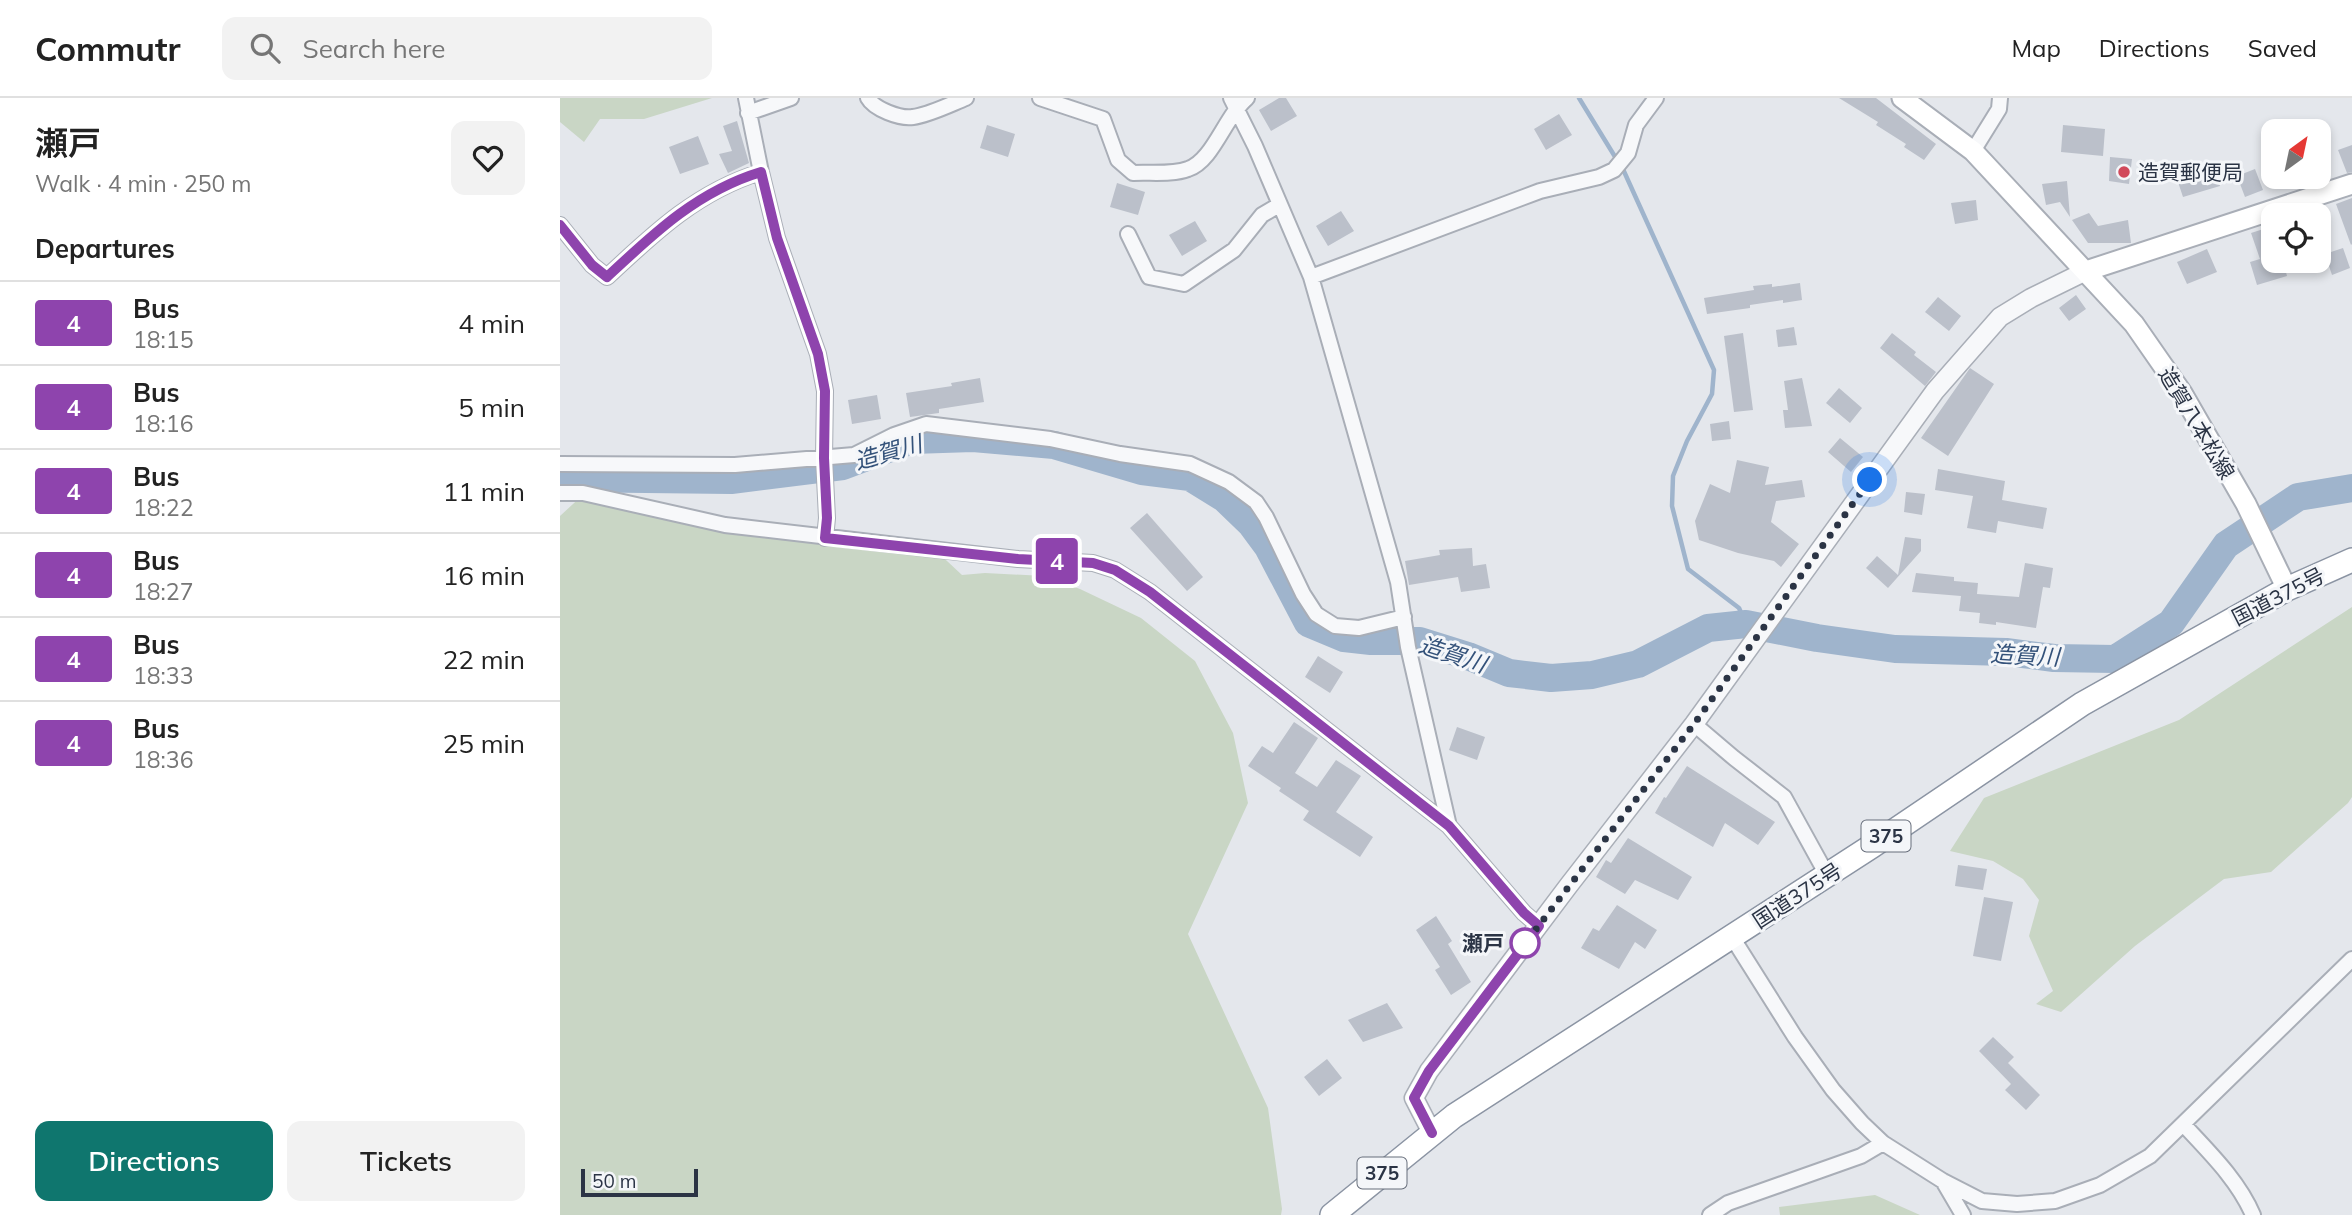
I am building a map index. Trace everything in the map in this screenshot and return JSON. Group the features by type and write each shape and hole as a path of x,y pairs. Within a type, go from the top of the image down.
{"highway":[{"name":"国道375号","path":"1332,1215 1454,1116 1828,875 2082,704 2287,589 2352,560"}],"main road":[{"name":"造賀八本松線","path":"1902,98 1973,151 2134,324 2182,393 2246,504 2287,589"},
{"path":"2086,271 2352,184"}],"street":[{"path":"791,98 747,105 777,238 818,354 825,391 825,538"},
{"path":"868,98 870,103 887,112 912,118 966,98"},
{"path":"1040,98 1103,119 1118,160 1133,173 1185,171 1200,164 1238,101"},
{"path":"1311,277 1540,191 1600,177 1614,170 1628,153 1636,125 1656,98"},
{"path":"1973,151 1999,109 2000,98"},
{"path":"1238,101 1311,277 1398,582 1408,647 1449,826"},
{"path":"560,225 592,265 607,277 687,207 738,179 761,172"},
{"path":"1128,234 1149,278 1184,284 1234,250 1262,215 1279,205"},
{"path":"1432,1133 1414,1098 1429,1071 1694,724 1935,391 2000,317 2031,298 2086,271"},
{"path":"560,464 825,467 894,435 926,424 1050,439 1121,454 1190,464 1229,482 1256,502 1316,614 1335,626 1359,628 1405,623"},
{"path":"560,494 583,493 725,525 1018,559 1093,563 1115,570 1150,592 1449,826 1524,913 1539,926"},
{"path":"1694,724 1784,797 1828,875"},
{"path":"1732,937 1795,1037 1833,1090 1883,1143 1943,1181 1982,1201 2017,1205 2055,1201 2100,1185 2150,1156 2352,959"},
{"path":"2183,1124 2218,1161 2246,1199 2253,1215"},
{"path":"1710,1215 1728,1203 1861,1156 1883,1143"},
{"path":"1943,1181 1963,1215"}],"green space":[{"path":"560,98 712,98 644,119 600,119 584,142 560,122"},
{"path":"586,492 707,521 932,547 962,575 985,573 1045,576 1080,589 1141,618 1195,661 1233,733 1248,803 1188,934 1268,1108 1281,1215 560,1215 560,516"},
{"path":"2352,607 2352,797 2348,803 2271,872 2224,879 2135,946 2061,1012 2036,1004 2053,991 2029,936 2039,900 2023,879 1993,861 1950,851 1984,798 2179,720"},
{"path":"1875,1195 1920,1215 1780,1215 1779,1207"}],"building":[{"path":"1279,98 1286,98 1297,116 1271,131 1259,110"},
{"path":"1839,98 1876,98 1936,144 1924,160 1904,147 1906,144 1876,125 1878,122"},
{"path":"1559,114 1572,135 1546,150 1534,129"},
{"path":"737,121 749,163 728,173 719,154 732,151 723,126"},
{"path":"987,125 1015,134 1008,157 980,148"},
{"path":"2063,125 2105,129 2103,156 2061,152"},
{"path":"698,136 709,164 680,174 669,147"},
{"path":"2352,145 2352,172 2347,173 2338,150"},
{"path":"2110,157 2132,159 2129,184 2109,181"},
{"path":"2213,161 2220,186 2183,197 2175,173"},
{"path":"2255,169 2263,190 2245,197 2237,176"},
{"path":"2067,181 2070,217 2060,202 2046,205 2042,184"},
{"path":"1117,183 1145,192 1138,215 1110,207"},
{"path":"2352,198 2352,244 2351,245 2336,204"},
{"path":"1976,200 1978,220 1955,224 1951,203"},
{"path":"1341,211 1354,231 1328,246 1316,226"},
{"path":"2089,213 2098,226 2128,220 2131,243 2088,243 2072,220"},
{"path":"1195,221 1207,241 1182,256 1169,235"},
{"path":"2261,230 2261,273 2286,273 2287,276 2257,285 2250,262 2260,259 2251,233"},
{"path":"2343,248 2350,268 2332,275 2331,252"},
{"path":"2207,249 2217,272 2187,284 2177,262"},
{"path":"1800,283 1802,300 1783,303 1783,300 1707,314 1704,298 1754,290 1753,286 1772,284 1772,287"},
{"path":"2076,295 2086,309 2069,321 2059,308"},
{"path":"1938,297 1961,316 1949,331 1925,312"},
{"path":"1794,327 1797,345 1778,347 1776,330"},
{"path":"1743,333 1753,410 1734,412 1724,336"},
{"path":"1892,333 1936,372 1925,386 1880,348"},
{"path":"1970,368 1994,384 1948,456 1921,438"},
{"path":"980,378 984,402 910,417 906,393 952,386 951,383"},
{"path":"1802,378 1812,426 1785,428 1783,410 1788,410 1784,381"},
{"path":"1839,388 1862,408 1850,423 1826,403"},
{"path":"877,395 881,419 852,424 848,400"},
{"path":"1729,421 1731,439 1712,441 1710,424"},
{"path":"1840,438 1863,457 1851,472 1828,452"},
{"path":"1737,460 1769,467 1765,485 1802,480 1805,497 1776,501 1771,522 1799,544 1781,567 1774,561 1699,540 1695,521 1710,484 1730,493"},
{"path":"1938,469 2005,481 2002,500 2047,508 2043,529 1998,521 1996,533 1967,528 1973,496 1935,490"},
{"path":"1906,492 1925,494 1922,515 1904,512"},
{"path":"1147,513 1203,577 1187,591 1130,528"},
{"path":"1905,537 1921,539 1921,551 1888,588 1866,568 1877,556 1898,575"},
{"path":"1472,548 1473,566 1486,564 1490,588 1461,592 1458,577 1409,585 1405,561 1440,555 1439,550"},
{"path":"2025,563 2053,568 2050,588 2043,587 2036,628 1996,622 1996,625 1979,623 1980,613 1959,611 1961,596 1912,592 1916,573 1954,577 1954,581 1978,583 1977,594 2019,597"},
{"path":"1318,656 1343,672 1330,693 1305,677"},
{"path":"1294,722 1318,738 1295,773 1317,787 1336,760 1361,776 1336,812 1373,837 1360,857 1303,820 1309,811 1248,766 1262,746 1273,753"},
{"path":"1457,727 1485,737 1477,760 1449,750"},
{"path":"1687,766 1775,822 1758,845 1725,823 1713,847 1655,813"},
{"path":"1628,838 1692,877 1678,900 1635,880 1625,894 1596,877 1606,860 1611,863"},
{"path":"1958,865 1987,869 1983,890 1955,886"},
{"path":"1984,897 2013,902 2001,961 1973,956"},
{"path":"1617,905 1657,930 1645,949 1635,942 1619,969 1581,948 1593,928 1599,931"},
{"path":"1436,916 1452,941 1448,944 1471,982 1451,995 1435,970 1440,967 1416,930"},
{"path":"1387,1003 1403,1028 1363,1042 1348,1020"},
{"path":"1993,1037 2014,1057 2008,1063 2040,1095 2026,1110 2005,1090 2011,1084 1979,1051"},
{"path":"1327,1059 1342,1078 1319,1096 1304,1077"}],"waterway":[{"path":"1579,98 1617,160"},
{"path":"1622,167 1714,370 1712,394 1687,441 1673,476 1672,506 1688,569 1739,608 1746,624"},
{"name":"造賀川","path":"560,478 731,480 843,466 912,440 973,438 1054,445 1142,471 1190,477 1224,498 1251,524 1268,547 1308,623 1344,638 1420,641 1468,656 1509,673 1551,678 1592,675 1638,664 1708,628 1746,624 1895,649 2115,659 2171,623 2226,545 2298,497 2352,488"}],"bus line":[{"name":"4","path":"560,225 592,265 607,277 687,207 738,179 761,172 777,238 818,354 825,391 825,538 1018,559 1093,563 1115,570 1150,592 1449,826 1524,913 1539,926 1429,1071 1414,1098 1432,1133"}],"place":[{"name":"造賀郵便局","path":"2124,172"},
{"name":"瀬戸","path":"1525,943"}],"route":[{"path":"1525,943 1523,946 1694,724 1870,480"}]}
